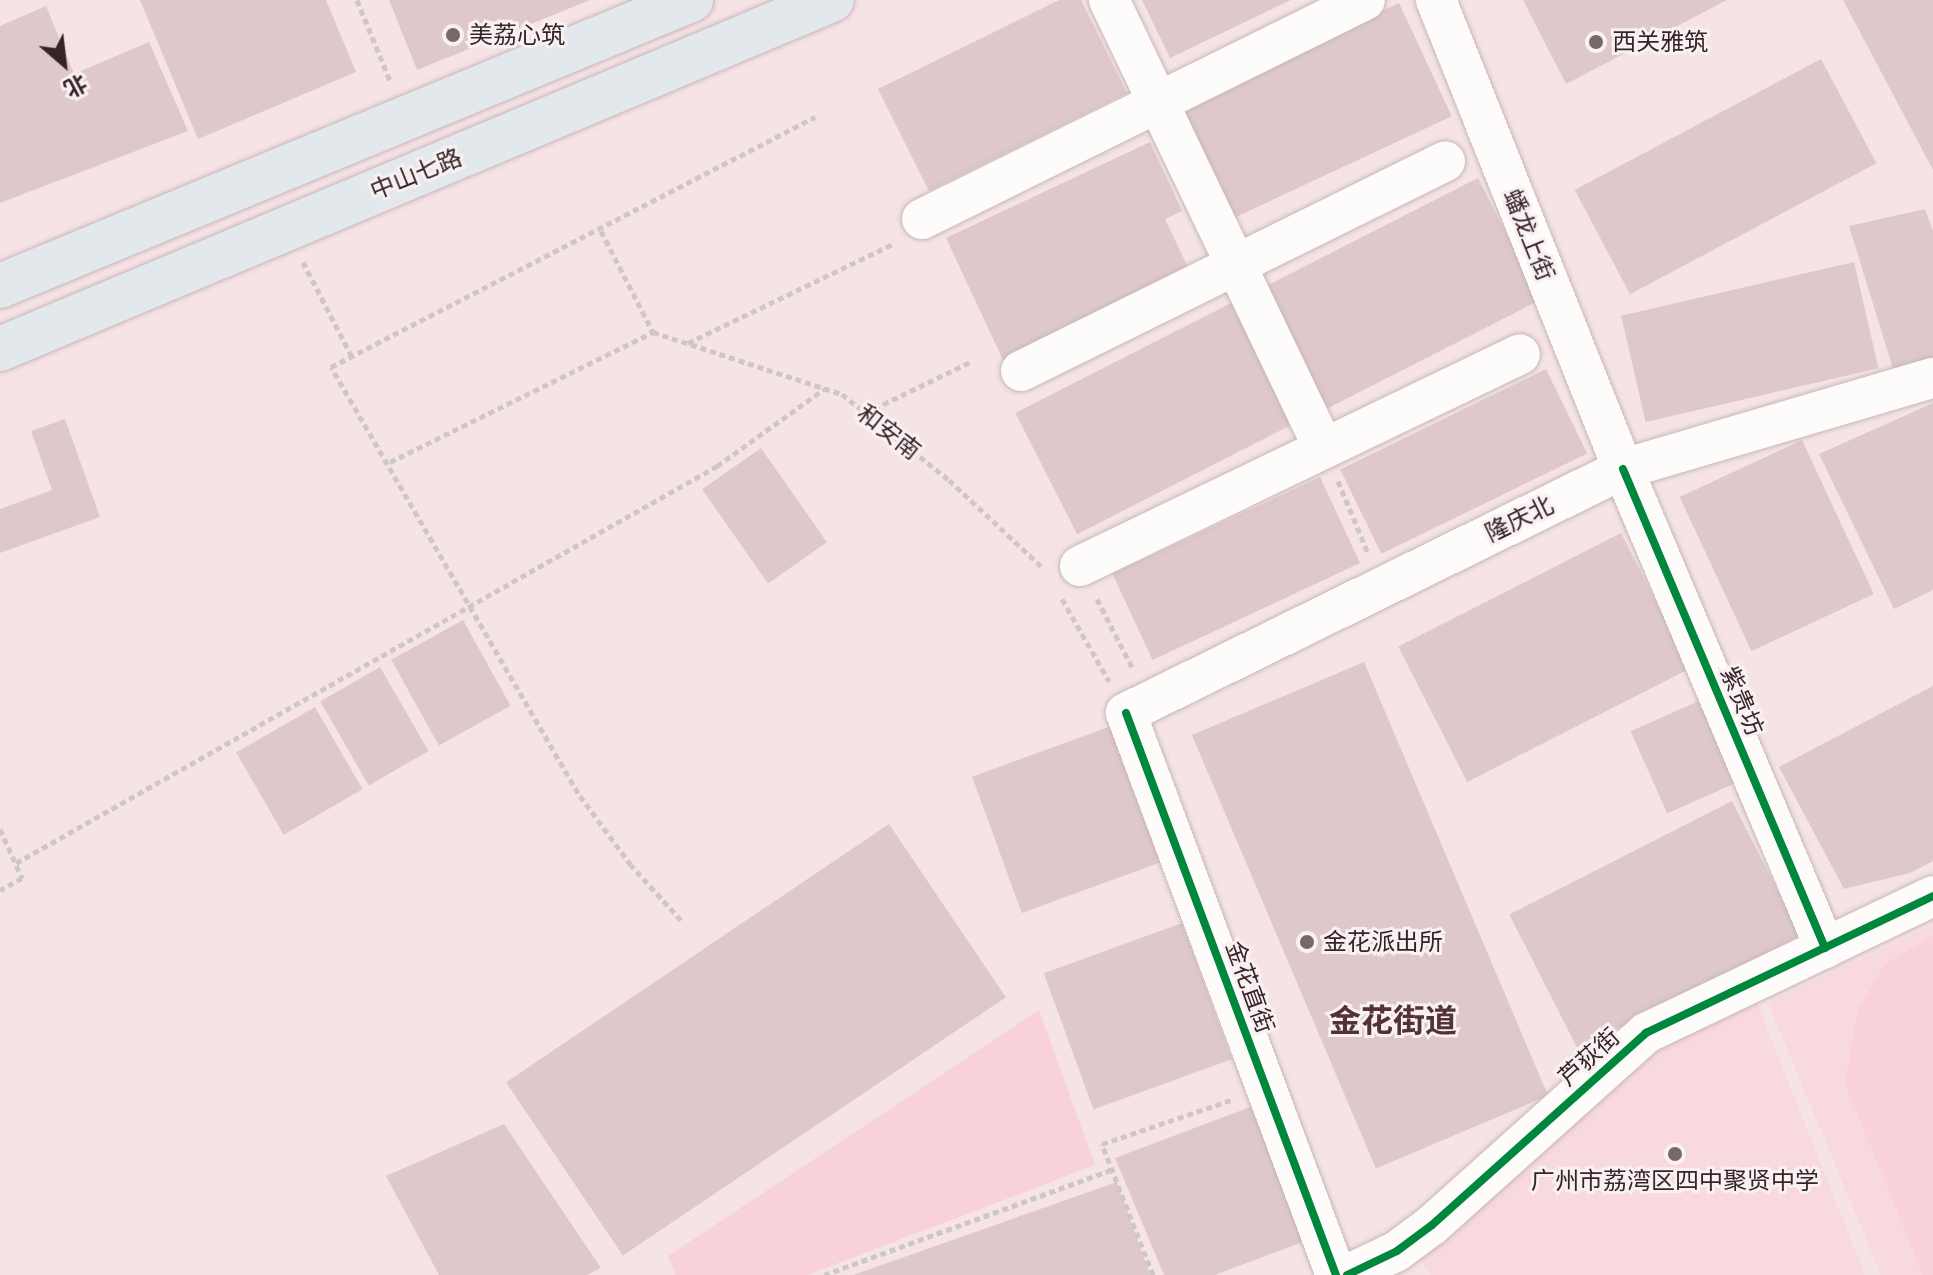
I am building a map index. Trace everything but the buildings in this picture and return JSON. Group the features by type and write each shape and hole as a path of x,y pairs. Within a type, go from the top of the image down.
{"main road":[{"path":"0,286 691,0"},
{"name":"中山七路","path":"0,349 832,0"}],"street":[{"path":"1109,0 1323,447"},
{"path":"914,229 1156,100 1365,0"},
{"name":"蟠龙上街","path":"1436,0 1623,469"},
{"path":"1021,371 1445,161"},
{"path":"1063,580 1323,447 1520,354"},
{"name":"隆庆北","path":"1138,707 1623,469 1933,378"},
{"name":"紫贵坊","path":"1623,469 1825,948"},
{"name":"金花直街","path":"1138,707 1266,1088 1336,1275"},
{"name":"芦荻街","path":"1347,1275 1397,1251 1432,1225 1646,1033 1933,896"}],"path":[{"path":"357,0 406,119"},
{"path":"681,920 631,865 578,793 468,607 390,462 331,367 601,231 815,117"},
{"path":"286,228 352,357"},
{"path":"688,343 914,229"},
{"path":"390,462 653,332 601,231"},
{"path":"865,413 970,362"},
{"path":"16,863 717,466 824,389"},
{"path":"1323,447 1382,585"},
{"path":"1063,580 1138,707"},
{"path":"0,829 22,878 0,890"},
{"path":"1153,1275 1102,1144 1266,1088"},
{"path":"824,1275 1113,1169"}],"shaded area":[{"path":"1933,925 1933,1275 1881,1275 1768,1003"},
{"path":"1933,936 1933,1275 1923,1275 1845,1083 1858,1009 1885,964"},
{"name":"广州市荔湾区四中聚贤中学","path":"1755,998 1865,1275 1431,1275 1418,1256 1650,1052"},
{"path":"1039,1010 1095,1165 807,1275 675,1275 668,1256"}],"cycle path":[{"path":"1623,469 1825,948"},
{"path":"1126,713 1336,1275"},
{"path":"1347,1275 1397,1251 1432,1225 1646,1033 1933,896"}],"place":[{"name":"美荔心筑","path":"453,35"},
{"name":"西关雅筑","path":"1596,42"},
{"name":"金花派出所","path":"1307,942"},
{"name":"广州市荔湾区四中聚贤中学","path":"1675,1154"}],"district":[{"name":"金花街道","path":"1393,1021"}]}
